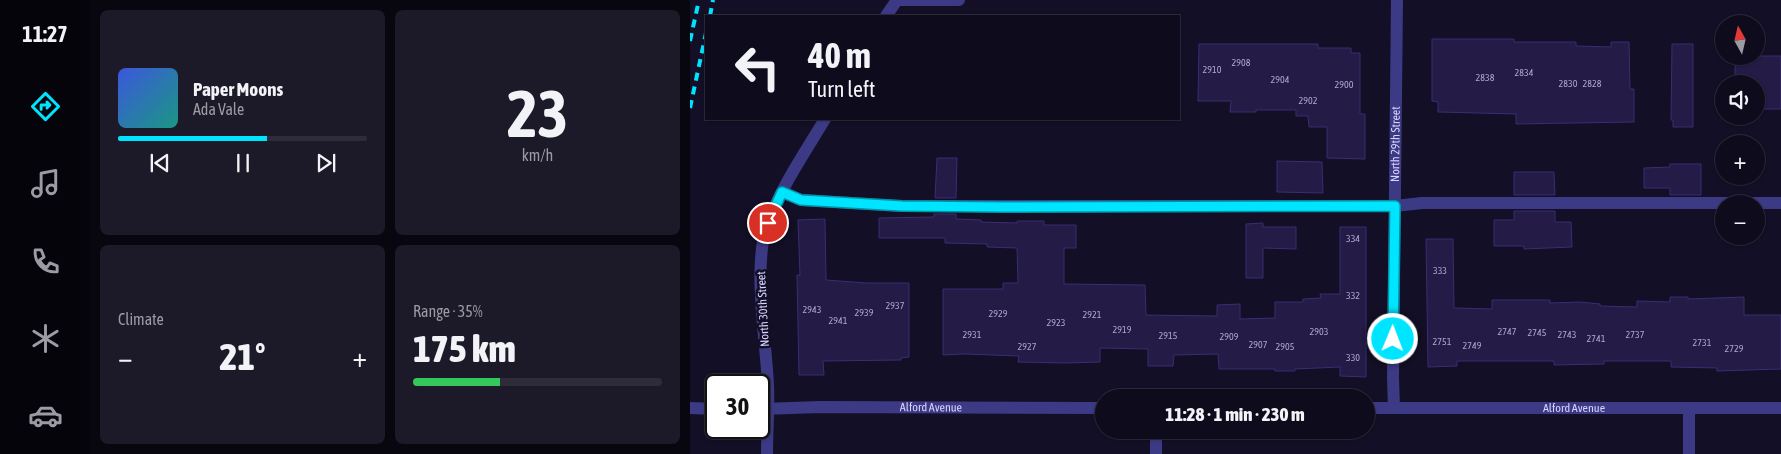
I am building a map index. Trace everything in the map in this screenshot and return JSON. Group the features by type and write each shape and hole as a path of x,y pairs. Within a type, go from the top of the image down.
{"street":[{"path":"887,15 897,0 959,0"},
{"name":"North 29th Street","path":"1394,408 1397,0"},
{"name":"North 30th Street","path":"767,374 760,278 763,243 768,223 782,192 824,120"},
{"path":"782,192 801,200 902,206 1395,206 1422,203 1781,203"},
{"name":"Alford Avenue","path":"770,409 820,407 1095,408"},
{"path":"690,408 705,409"},
{"name":"Alford Avenue","path":"1375,408 1781,408"},
{"path":"1689,408 1689,454"},
{"name":"North 30th Street","path":"766,439 767,454"},
{"path":"1156,439 1156,454"}],"building":[{"path":"1432,39 1514,39 1514,42 1576,42 1576,46 1611,47 1611,42 1629,42 1630,89 1634,89 1634,122 1516,124 1516,114 1438,112 1438,102 1432,101"},
{"path":"1199,44 1318,44 1318,48 1351,48 1351,53 1360,53 1360,114 1365,114 1365,159 1327,158 1327,127 1309,127 1308,116 1296,116 1296,110 1230,112 1231,101 1198,101"},
{"path":"1672,44 1693,44 1693,127 1673,127 1673,120 1671,120"},
{"path":"1765,56 1781,56 1781,109 1765,109 1765,75 1735,75 1735,65 1765,65"},
{"path":"937,158 957,158 956,198 935,198"},
{"path":"1277,161 1322,162 1323,193 1277,192"},
{"path":"1670,164 1701,164 1701,195 1670,195 1670,188 1644,188 1644,168 1670,167"},
{"path":"1514,172 1554,172 1555,195 1514,195"},
{"path":"1514,211 1555,211 1555,222 1571,222 1572,247 1524,249 1524,246 1494,246 1494,220 1514,220"},
{"path":"934,214 956,214 956,219 981,220 981,222 1017,223 1017,221 1044,221 1044,225 1076,225 1076,248 1064,248 1064,284 1145,285 1146,315 1217,316 1217,305 1240,304 1240,319 1275,318 1275,302 1303,302 1303,299 1321,298 1320,294 1340,294 1340,227 1366,227 1366,377 1340,376 1340,367 1295,369 1295,371 1219,369 1218,354 1174,355 1173,366 1148,366 1148,349 1100,348 1100,362 1018,362 1019,356 943,355 943,289 1003,289 1003,283 1018,283 1017,248 987,247 987,244 945,243 945,238 879,238 879,218 934,217"},
{"path":"825,219 826,280 867,283 909,283 909,357 901,358 901,360 823,361 824,375 799,375 797,275 800,275 798,220"},
{"path":"1263,223 1263,227 1296,227 1296,249 1263,248 1263,278 1246,278 1246,224"},
{"path":"1426,239 1453,239 1454,308 1492,309 1492,300 1550,300 1550,303 1580,302 1600,304 1600,306 1637,307 1637,301 1670,302 1670,297 1688,297 1688,299 1744,297 1744,315 1781,315 1781,369 1717,371 1717,368 1671,367 1671,361 1604,361 1604,364 1554,365 1554,361 1457,361 1457,366 1428,367"}],"railway":[{"path":"690,41 699,0"},
{"path":"710,15 713,0"},
{"path":"690,108 705,38"}],"route":[{"path":"768,223 782,192 801,200 902,206 1395,206 1393,339"}]}
